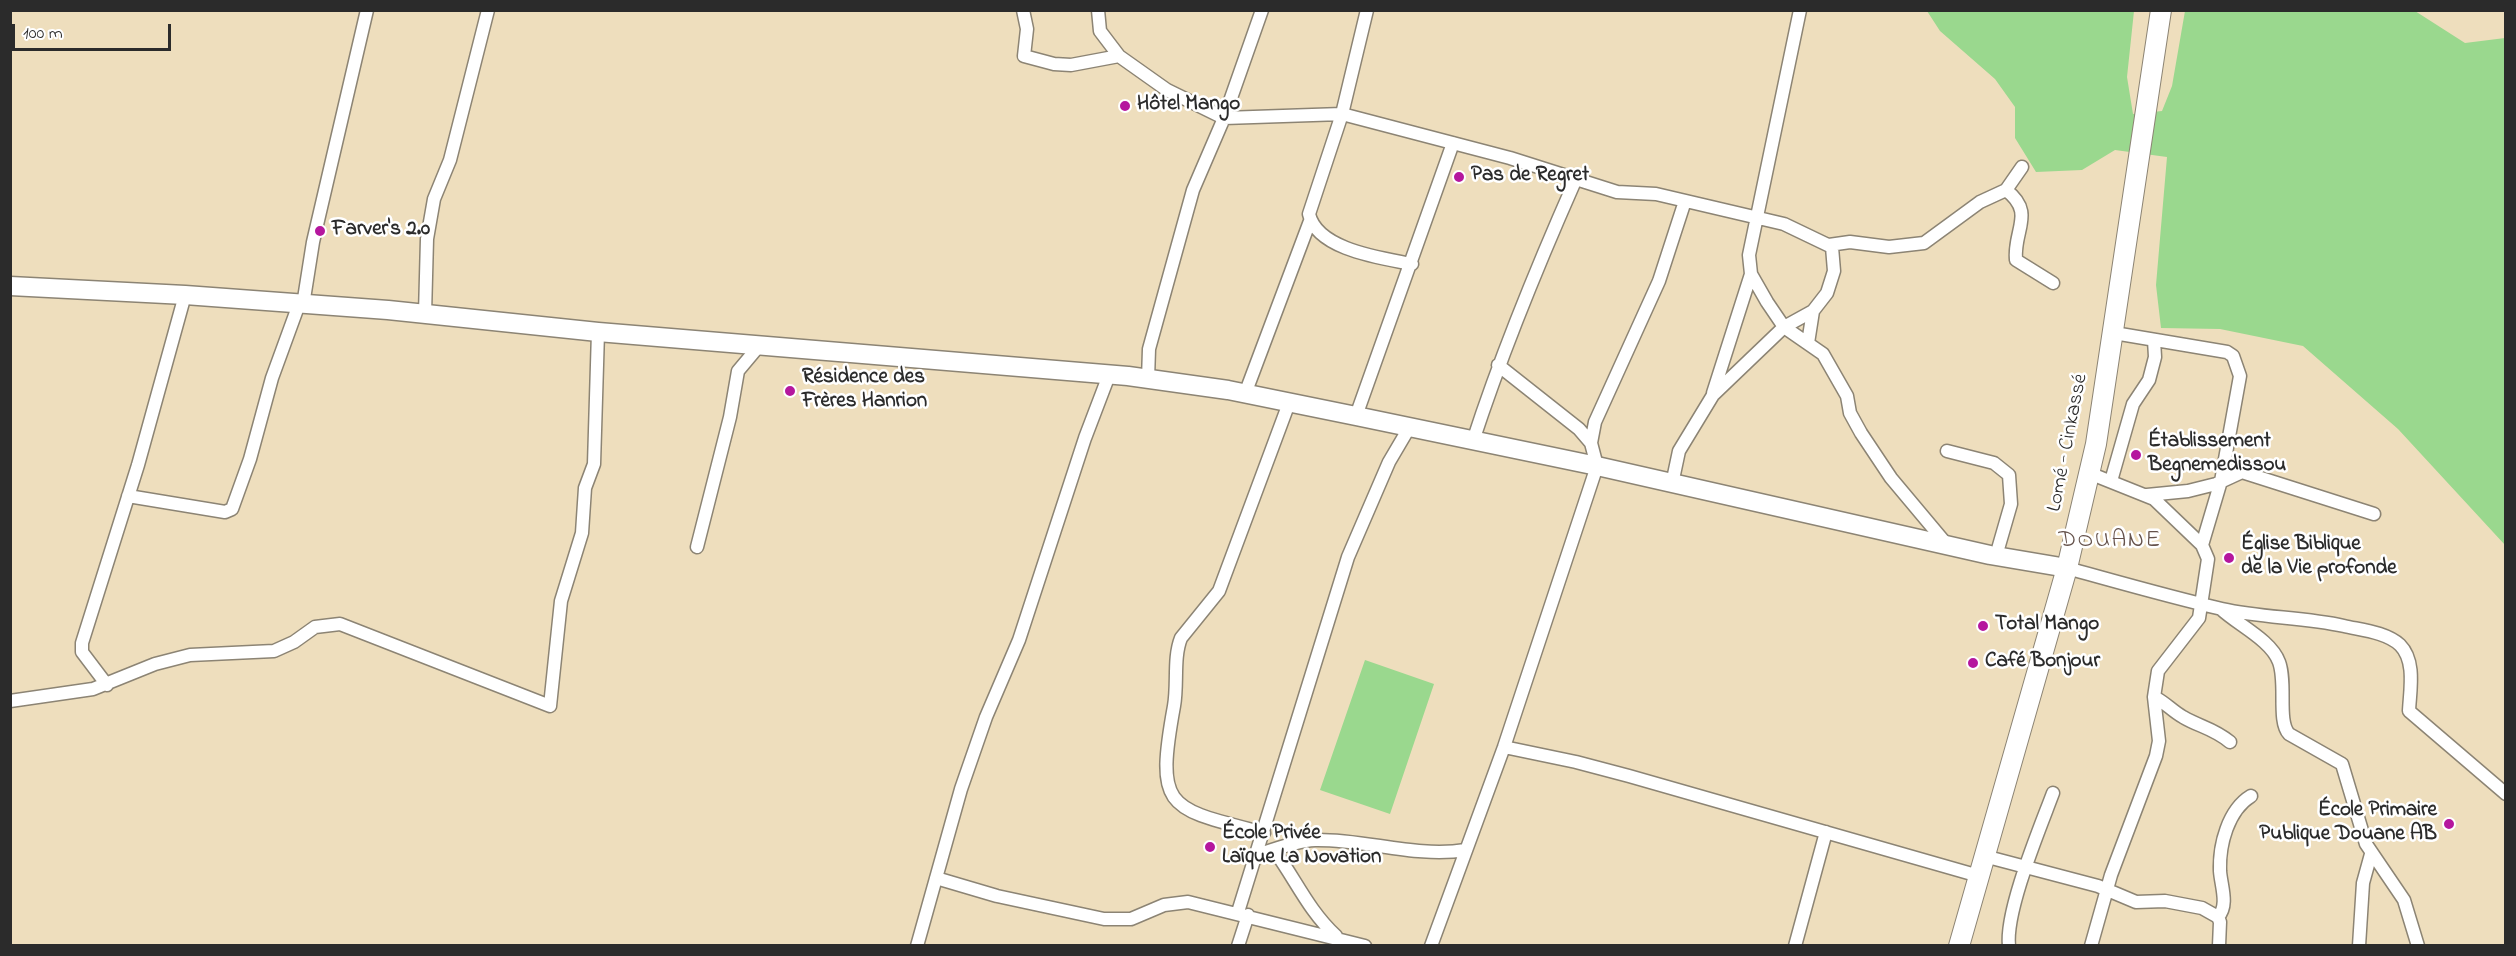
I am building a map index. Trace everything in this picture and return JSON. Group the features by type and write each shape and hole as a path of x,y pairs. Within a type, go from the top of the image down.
{"highway":[{"name":"Lomé - Cinkassé","path":"1959,945 2067,568 2089,473 2114,333 2162,10"}],"main road":[{"path":"10,286 185,295 425,314 598,332 1148,379 1245,394 1356,416 1597,466 1949,546 2067,568"}],"street":[{"path":"128,496 225,512 232,509 250,459 272,378 301,304 313,242 367,10"},
{"path":"425,314 428,238 434,199 450,160 488,10"},
{"path":"1023,10 1026,29 1024,56 1054,64 1071,65 1119,56"},
{"path":"1098,10 1100,32 1119,56 1167,90 1224,118 1342,114 1526,163 1575,181 1617,192 1656,194 1757,216 1784,224 1829,245 1850,242 1889,247 1914,246 1924,243 1980,202 2006,190 2022,167"},
{"path":"1148,379 1149,349 1163,289 1193,190 1224,118 1262,10"},
{"path":"1245,394 1310,221 1309,214 1314,194 1326,167 1342,114 1366,10"},
{"path":"1672,484 1679,452 1713,395 1751,274 1749,255 1800,10"},
{"path":"1356,416 1412,264 1453,143"},
{"path":"1473,441 1498,366 1545,246 1575,181"},
{"path":"2006,190 2017,199 2023,209 2016,260 2053,283"},
{"path":"1431,945 1504,747 1597,466 1591,443 1595,422 1662,273 1684,201"},
{"path":"1310,221 1316,228 1350,251 1412,264"},
{"path":"1713,395 1784,327 1813,311 1827,293 1834,271 1833,252 1829,245"},
{"path":"1751,274 1784,327 1823,354 1847,396 1856,425 1892,478 1949,546"},
{"path":"107,684 81,648 128,496 185,295"},
{"path":"1808,343 1813,311"},
{"path":"10,701 80,692 107,684 154,664 190,655 274,651 294,642 315,627 340,624 550,706 561,601 582,533 585,488 594,464 598,332"},
{"path":"2114,333 2227,352 2237,363 2240,376 2221,481 2202,545"},
{"path":"2111,481 2133,404 2149,380 2155,357 2154,340"},
{"path":"697,547 730,417 738,371 759,346"},
{"path":"1498,366 1556,410 1591,443"},
{"path":"917,945 982,727 1019,640 1081,449 1109,375"},
{"path":"1264,833 1205,818 1184,808 1171,795 1166,784 1165,764 1177,688 1178,645 1181,638 1219,591 1288,403"},
{"path":"1238,945 1257,855 1348,557 1389,462 1409,428"},
{"path":"1947,451 1994,464 2009,475 2011,504 1996,556"},
{"path":"2147,495 2176,494 2221,481 2242,472 2254,473 2374,514"},
{"path":"2089,473 2147,495 2202,545 2208,559 2199,618 2158,671 2154,697 2158,726 2157,756 2106,890 2091,945"},
{"path":"2067,568 2220,609 2271,618 2329,623 2394,640 2400,645 2408,659 2409,711 2505,794"},
{"path":"2220,609 2263,642 2279,663 2284,701 2282,720 2284,729 2342,764 2371,854 2404,900 2418,945"},
{"path":"2154,697 2184,718 2207,726 2230,742"},
{"path":"1504,747 1576,762 1979,876"},
{"path":"2009,945 2010,926 2026,867 2053,793"},
{"path":"2219,945 2218,917 2224,898 2220,871 2222,849 2235,811 2251,796"},
{"path":"1795,945 1826,832"},
{"path":"1257,855 1274,849 1321,840 1441,854 1466,850"},
{"path":"1274,849 1292,874 1312,912 1343,942"},
{"path":"2358,945 2363,883 2371,854"},
{"path":"1984,856 2106,890 2136,902 2180,902 2202,908 2218,917"},
{"path":"936,878 997,896 1104,919 1131,919 1164,905 1188,902 1243,914 1343,942 1365,945"}],"green space":[{"path":"1927,11 2134,11 2127,77 2133,114 2162,111 2172,86 2185,11 2415,11 2465,43 2505,38 2505,545 2398,429 2303,346 2220,329 2161,328 2156,285 2167,157 2115,150 2082,170 2036,172 2015,138 2015,107 1995,79 1940,31"},
{"path":"1365,660 1434,684 1390,814 1320,790"}],"place":[{"name":"Hôtel Mango","path":"1125,106"},
{"name":"Pas de Regret","path":"1459,177"},
{"name":"Farver's 2.0","path":"320,231"},
{"name":"Résidence des Frères Hanrion","path":"790,391"},
{"name":"Établissement Begnemedissou","path":"2136,455"},
{"name":"Église Biblique de la Vie profonde","path":"2229,558"},
{"name":"Total Mango","path":"1983,626"},
{"name":"Café Bonjour","path":"1973,663"},
{"name":"École Primaire Publique Douane AB","path":"2449,824"},
{"name":"École Privée Laïque La Novation","path":"1210,847"}],"district":[{"name":"DOUANE","path":"2110,542"}]}
